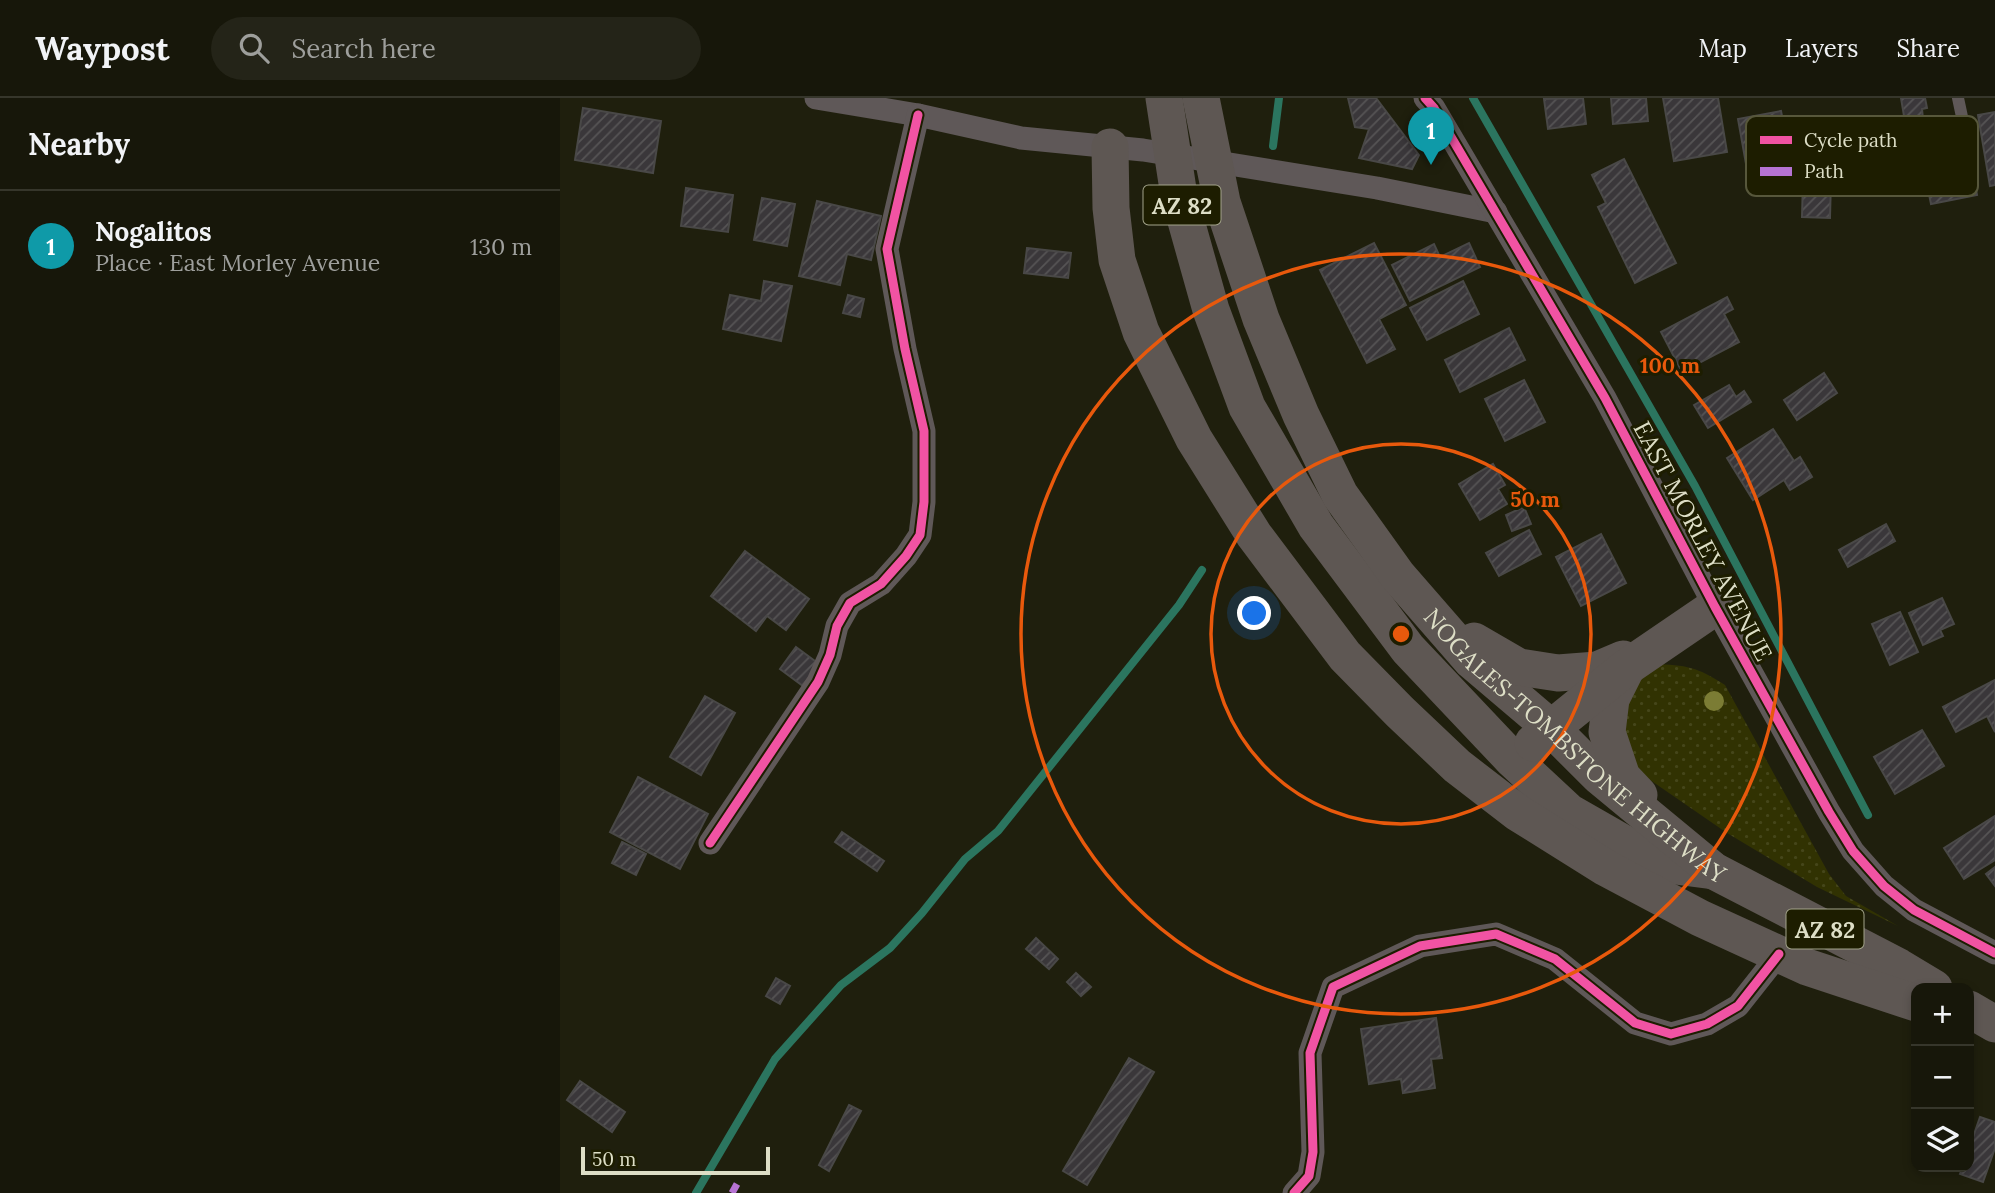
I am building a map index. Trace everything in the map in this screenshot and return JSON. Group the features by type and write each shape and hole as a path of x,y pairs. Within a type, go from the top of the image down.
{"main road":[{"name":"NOGALES-TOMBSTONE HIGHWAY","path":"1164,98 1179,196 1212,310 1247,407 1316,526 1408,649 1513,760 1569,812 1660,864 1714,871"},
{"name":"NOGALES-TOMBSTONE HIGHWAY","path":"1201,98 1222,202 1252,293 1301,415 1340,495 1398,576 1472,661 1551,727 1599,775 1714,871"},
{"path":"1111,147 1111,208 1117,260 1141,332 1195,439 1254,536 1345,656 1457,766 1518,813 1606,868 1700,918 1807,967 1911,1001"},
{"path":"1513,760 1627,667 1714,607"},
{"path":"1432,617 1519,667 1559,673 1597,670 1660,643"},
{"path":"1627,667 1611,699 1607,732 1622,777 1714,871"},
{"name":"AZ 82","path":"1714,871 1926,983"},
{"path":"1974,1012 1995,1024"},
{"path":"1974,1023 1995,1030"}],"street":[{"path":"816,98 918,115 1021,138 1111,147 1377,188 1496,212"},
{"name":"EAST MORLEY AVENUE","path":"1436,101 1496,212 1605,398 1714,607 1853,851 1884,886 1914,910 1995,953"},
{"path":"710,843 818,682 830,655 837,626 850,603 881,584 906,556 920,535 924,502 924,431 905,349 887,249 918,115"},
{"path":"1294,1193 1309,1175 1313,1152 1310,1053 1333,987 1420,946 1496,934 1555,959 1635,1023 1671,1034 1707,1024 1738,1006 1780,954"}],"lane":[{"path":"1958,98 1962,116"}],"shaded area":[{"path":"1653,664 1691,668 1725,685 1829,874 1846,896 1898,926 1817,887 1727,833 1640,773 1618,737 1629,684"}],"building":[{"path":"1348,98 1376,98 1419,155 1412,169 1359,158 1369,129 1355,127"},
{"path":"1583,98 1586,124 1548,129 1544,99"},
{"path":"1611,98 1646,98 1648,121 1613,124"},
{"path":"1663,98 1718,98 1727,152 1674,161"},
{"path":"1901,98 1925,98 1927,108 1922,109 1923,116 1904,116"},
{"path":"583,108 661,121 653,173 575,160"},
{"path":"1781,111 1782,116 1754,116"},
{"path":"1995,112 1995,185 1990,186 1978,115"},
{"path":"1746,118 1746,164 1738,119"},
{"path":"1624,159 1676,263 1635,283 1598,207 1606,203 1592,175"},
{"path":"686,188 733,195 728,232 681,226"},
{"path":"1803,196 1831,196 1830,218 1802,217"},
{"path":"1929,196 1972,196 1931,204"},
{"path":"762,198 795,204 787,246 754,240"},
{"path":"817,201 881,216 871,260 847,254 840,285 799,276"},
{"path":"1374,243 1406,305 1379,319 1395,349 1367,363 1320,270"},
{"path":"1469,243 1480,267 1410,301 1392,265 1434,244 1440,257"},
{"path":"1027,248 1071,253 1068,278 1024,273"},
{"path":"764,281 792,286 781,341 723,329 730,295 761,301"},
{"path":"1463,281 1479,314 1427,340 1410,308"},
{"path":"848,295 864,299 860,317 843,313"},
{"path":"1727,297 1733,309 1724,314 1739,342 1682,372 1661,332"},
{"path":"1509,328 1525,360 1460,392 1445,360"},
{"path":"1824,373 1837,393 1797,420 1784,400"},
{"path":"1524,380 1545,422 1505,441 1485,399"},
{"path":"1729,385 1736,397 1744,391 1751,402 1708,428 1694,405"},
{"path":"1773,429 1794,461 1800,457 1812,477 1790,490 1784,480 1753,500 1727,458"},
{"path":"1493,464 1505,485 1498,489 1507,504 1480,520 1459,484"},
{"path":"1524,507 1531,524 1512,531 1506,515"},
{"path":"1886,524 1895,541 1848,567 1839,550"},
{"path":"1529,530 1541,554 1499,576 1486,553"},
{"path":"1601,534 1626,583 1581,606 1556,557"},
{"path":"745,551 809,599 786,630 767,616 756,631 711,596"},
{"path":"1942,598 1954,624 1940,630 1943,636 1923,645 1909,613"},
{"path":"1900,612 1918,652 1890,665 1872,624"},
{"path":"796,647 819,664 803,686 780,669"},
{"path":"1995,680 1995,732 1987,716 1956,732 1943,707"},
{"path":"705,696 735,713 701,775 670,757"},
{"path":"1922,730 1944,766 1895,794 1874,757"},
{"path":"638,777 708,814 680,869 610,832"},
{"path":"1995,816 1995,860 1964,879 1944,848"},
{"path":"842,832 884,861 877,871 835,842"},
{"path":"622,842 646,854 636,875 612,863"},
{"path":"1995,867 1995,886 1986,874"},
{"path":"1036,938 1058,959 1049,969 1026,949"},
{"path":"1076,973 1091,987 1081,996 1067,982"},
{"path":"776,978 790,986 780,1004 766,996"},
{"path":"1436,1018 1442,1058 1431,1059 1435,1088 1403,1093 1401,1079 1369,1084 1361,1029"},
{"path":"1129,1058 1154,1072 1087,1185 1063,1171"},
{"path":"580,1081 625,1112 612,1132 567,1100"},
{"path":"849,1105 861,1111 829,1171 819,1165"},
{"path":"1980,1117 1995,1122 1995,1148 1983,1182 1960,1174 1974,1172 1974,1134"}],"waterway":[{"path":"1273,146 1279,98"},
{"path":"1473,98 1695,486 1868,815"},
{"path":"696,1193 775,1059 841,985 890,948 965,859 998,831 1179,605 1202,570"}],"marked path":[{"path":"732,1193 737,1184"}],"cycle path":[{"path":"1425,98 1434,108 1605,398 1715,607 1853,851 1884,886 1914,910 1995,953"},
{"path":"710,843 818,682 830,655 837,626 850,603 881,584 906,556 920,535 924,502 924,431 905,349 887,249 918,115"},
{"path":"1294,1193 1309,1176 1313,1152 1310,1053 1333,987 1420,946 1496,934 1555,959 1635,1023 1671,1034 1707,1024 1738,1006 1779,954"}],"place":[{"name":"Nogalitos","path":"1431,165"}]}
